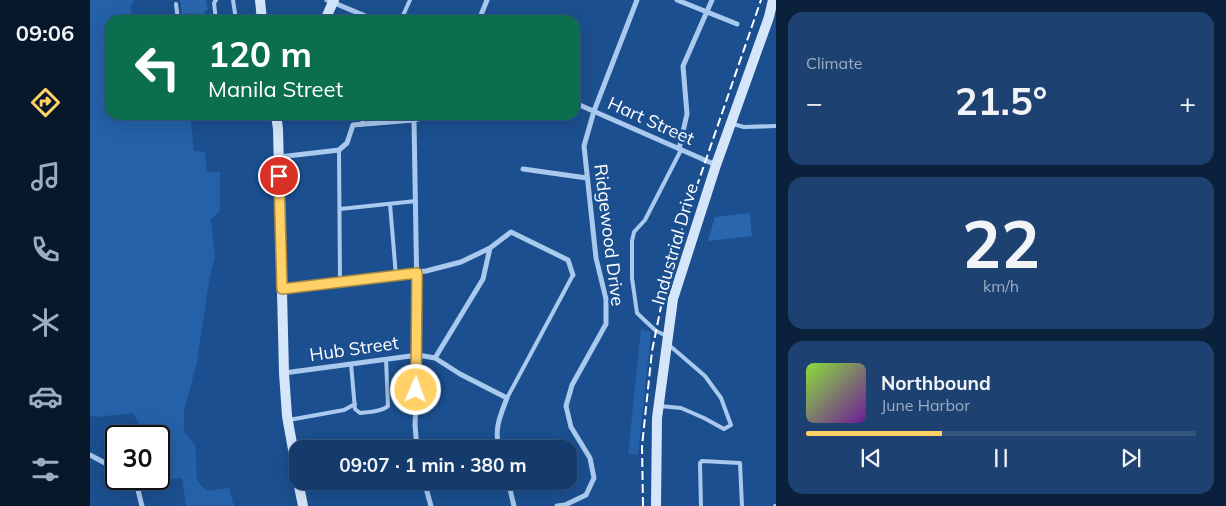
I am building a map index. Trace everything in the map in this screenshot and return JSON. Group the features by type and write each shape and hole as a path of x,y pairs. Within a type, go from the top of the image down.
{"main road":[{"path":"260,0 262,15"},
{"name":"Industrial Drive","path":"656,506 659,406 673,299 716,165 769,17 773,0"},
{"path":"328,15 332,1"},
{"path":"277,120 284,373 287,420 291,440"},
{"path":"278,129 282,120"},
{"path":"300,490 303,506"}],"street":[{"path":"481,15 487,0"},
{"name":"Ridgewood Drive","path":"557,506 565,505 586,495 594,478 590,458 570,427 566,406 572,385 606,324 606,299 596,258 584,146 594,112 637,0"},
{"path":"677,0 737,24"},
{"path":"680,149 687,114 683,66 712,0"},
{"path":"332,1 364,15"},
{"name":"Hart Street","path":"580,105 716,165"},
{"path":"278,157 339,150 347,143 353,125 395,120"},
{"path":"415,120 418,355 415,425 416,440"},
{"path":"523,169 587,178"},
{"path":"282,289 417,273 461,262 490,248 511,232 568,260 573,275"},
{"path":"435,358 483,280 490,248"},
{"name":"Hub Street","path":"284,373 418,355 435,358 460,374 507,398"},
{"path":"497,440 497,421 507,398"},
{"path":"90,455 105,463"},
{"path":"138,490 142,506"},
{"path":"427,490 431,506"},
{"path":"510,490 514,506"}],"lane":[{"path":"215,15 214,3 216,0"},
{"path":"233,0 235,15"},
{"path":"403,15 410,0"},
{"path":"176,4 177,15"},
{"path":"362,125 364,120"},
{"path":"731,124 744,127 776,126"},
{"path":"659,406 681,408 724,429 731,425 721,398 705,376 637,313 632,278 632,241 634,232 645,220 680,149"},
{"path":"339,150 340,283"},
{"path":"340,209 416,201"},
{"path":"390,204 396,276"},
{"path":"507,398 573,275"},
{"path":"351,364 355,409 360,413 384,410 388,406 386,359"},
{"path":"287,420 344,410 355,404"},
{"path":"701,506 700,463 702,461 740,463 742,506"}],"shaded area":[{"path":"90,0 135,0 131,6 131,15 105,15 105,120 189,120 191,122 194,151 205,152 207,172 220,172 220,211 211,219 215,256 209,282 197,362 184,411 184,432 195,445 197,481 207,491 229,488 234,506 186,506 182,478 170,479 170,425 140,425 133,413 90,416"},
{"path":"641,329 651,332 638,455 628,454"}],"building":[{"path":"180,0 206,0 208,10 204,11 205,15 182,14"},
{"path":"750,213 752,236 708,241 715,217"}],"railway":[{"path":"643,506 642,446 652,351 669,267 761,0"}],"route":[{"path":"279,176 282,289 417,273 418,355 416,390"}]}
